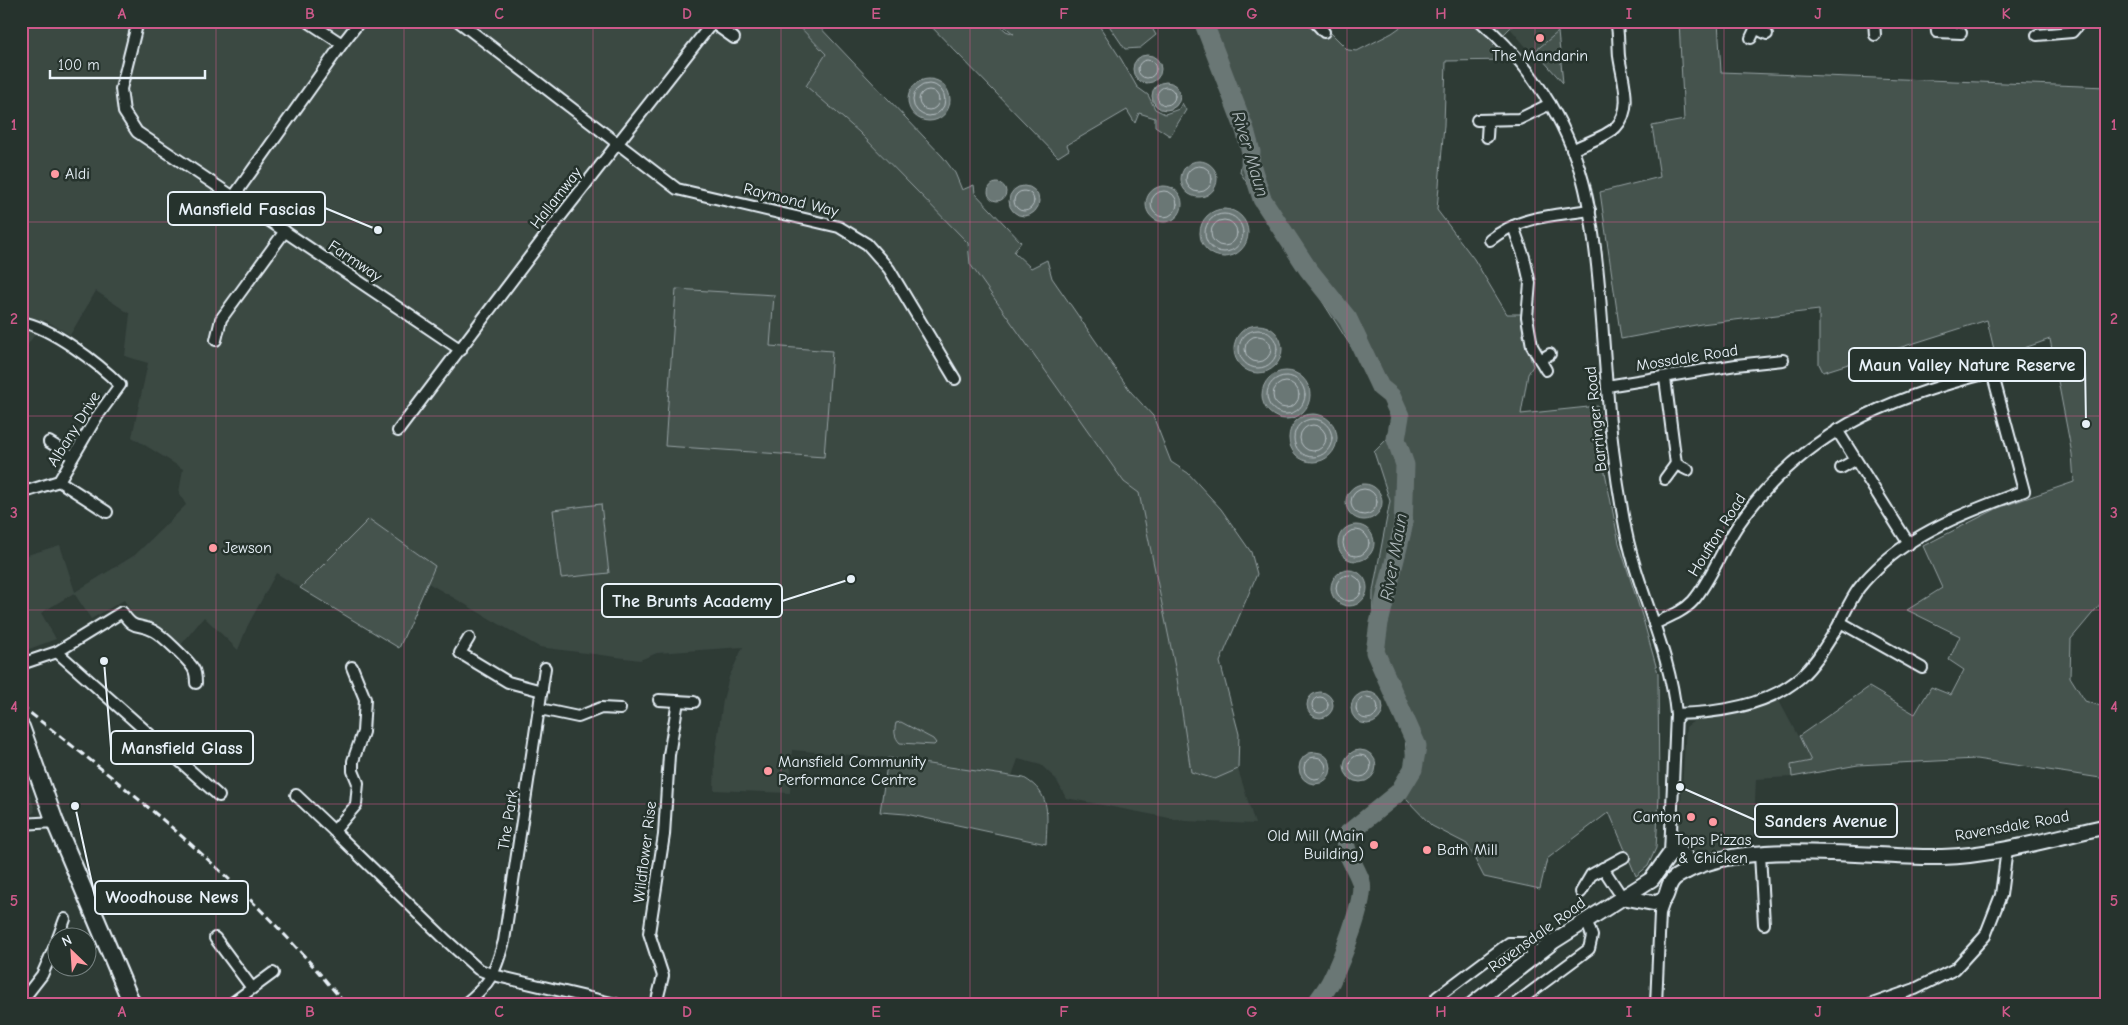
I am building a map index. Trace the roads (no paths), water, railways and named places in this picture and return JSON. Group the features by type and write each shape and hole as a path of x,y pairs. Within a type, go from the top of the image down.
{"highway":[{"path":"21,726 55,822 132,1004"}],"main road":[{"name":"Ravensdale Road","path":"1473,1004 1538,954 1586,920 1649,881 1677,859 1714,861 1760,854 1837,853 1943,857 2007,849 2107,826"},
{"path":"1622,897 1654,906 1661,902 1677,859"},
{"path":"1654,906 1643,895 1649,881 1660,880 1666,892"}],"street":[{"name":"Farmway","path":"138,21 121,89 122,106 137,132 461,350"},
{"path":"307,21 342,44"},
{"path":"234,196 360,21"},
{"path":"458,21 540,82 617,143 711,22 734,38"},
{"path":"1314,21 1324,32"},
{"name":"Barringer Road","path":"1480,21 1508,46 1550,104 1572,150 1583,180 1590,210 1597,264 1607,386 1624,523 1631,555 1668,668 1676,714 1677,859"},
{"path":"1572,150 1615,129 1622,120 1626,95 1622,77 1616,21"},
{"path":"1936,21 1937,32 1961,33"},
{"path":"2037,35 2072,32 2079,21"},
{"path":"1871,23 1874,35"},
{"path":"1750,38 1758,25 1767,34"},
{"path":"1487,137 1483,120 1519,119 1550,104"},
{"name":"Hallamway","path":"398,431 617,143"},
{"name":"Raymond Way","path":"617,143 677,188 839,227 867,244 889,269 955,380"},
{"path":"1490,240 1524,220 1590,210"},
{"path":"1513,226 1524,257 1530,283 1527,317 1532,346 1546,370"},
{"path":"216,340 221,319 285,231"},
{"name":"Albany Drive","path":"21,322 35,324 102,366 120,385 72,456 59,481 21,493"},
{"path":"1540,360 1550,354"},
{"name":"Mossdale Road","path":"1607,386 1778,360 1774,372"},
{"name":"Houfton Road","path":"1654,624 1679,612 1693,602 1737,526 1768,484 1804,453 1837,430 1874,410 1938,385 1992,372 2024,492 1962,514 1909,544"},
{"path":"1665,378 1676,464 1665,479"},
{"path":"1676,714 1712,713 1741,706 1777,692 1801,677 1822,653 1859,588 1886,560 1909,544 1837,430"},
{"path":"50,442 72,456"},
{"path":"1841,468 1855,460"},
{"path":"1676,464 1688,470"},
{"path":"59,481 107,512"},
{"path":"21,664 57,652 122,612 134,626 152,630 160,635 194,668 196,683"},
{"path":"1840,622 1922,668"},
{"path":"469,638 460,653 508,682 542,691"},
{"path":"57,652 219,796"},
{"path":"334,831 356,805 358,783 353,772 353,761 363,732 365,699 352,667"},
{"name":"The Park","path":"493,975 504,941 545,668"},
{"path":"659,700 694,702"},
{"name":"Wildflower Rise","path":"656,1004 663,976 649,933 664,835 669,755 678,701"},
{"path":"540,709 578,717 601,708 620,709"},
{"path":"296,796 478,969 493,975 616,1004"},
{"path":"21,824 55,822"},
{"path":"1872,1004 1914,989 1956,969 1985,936 2001,895 2007,849"},
{"path":"1760,854 1764,924"},
{"path":"1581,892 1592,875 1624,857"},
{"path":"1604,868 1622,897"},
{"path":"1654,906 1656,1004"},
{"path":"62,928 65,919"},
{"path":"1515,1004 1589,949 1592,936 1586,920"},
{"path":"215,938 252,988"},
{"path":"1437,997 1509,942 1523,943 1538,954"},
{"path":"21,1002 42,975 48,961"},
{"path":"231,1004 273,973"},
{"path":"466,1004 483,989 493,975"}],"water":[{"path":"1147,55 1157,59 1161,69 1157,79 1147,83 1137,79 1133,69 1137,59"},
{"path":"933,79 941,82 947,88 950,100 947,112 941,118 925,121 917,118 911,112 908,96 911,88 917,82"},
{"path":"1166,82 1176,86 1180,96 1176,106 1166,110 1156,106 1152,96 1156,86"},
{"path":"1199,161 1206,162 1212,166 1216,172 1216,186 1212,192 1206,196 1199,197 1192,196 1186,192 1182,186 1181,179 1182,172 1186,166 1192,162"},
{"path":"997,183 1003,186 1006,192 1003,198 997,201 991,198 988,192 991,186"},
{"path":"1024,186 1035,190 1039,201 1035,212 1024,216 1013,212 1009,201 1013,190"},
{"path":"1164,186 1171,187 1177,191 1181,197 1181,211 1177,217 1171,221 1164,222 1157,221 1151,217 1147,211 1146,204 1147,197 1151,191 1157,187"},
{"path":"1219,209 1229,209 1241,216 1248,228 1248,238 1241,250 1229,257 1219,257 1211,253 1204,246 1200,238 1200,228 1204,220 1211,213"},
{"path":"1253,325 1263,325 1275,332 1282,344 1282,354 1275,366 1263,373 1253,373 1245,369 1238,362 1234,354 1234,344 1238,336 1245,329"},
{"path":"1281,371 1291,371 1303,378 1310,390 1310,400 1303,412 1291,419 1281,419 1273,415 1266,408 1262,400 1262,390 1266,382 1273,375"},
{"path":"1308,414 1318,414 1330,421 1337,433 1337,443 1330,455 1318,462 1308,462 1300,458 1293,451 1289,443 1289,433 1293,425 1300,418"},
{"path":"1364,484 1377,489 1382,502 1377,515 1364,520 1351,515 1346,502 1351,489"},
{"path":"1356,525 1369,530 1374,543 1369,556 1356,561 1343,556 1338,543 1343,530"},
{"path":"1349,570 1362,575 1367,588 1362,601 1349,606 1336,601 1331,588 1336,575"},
{"path":"1320,692 1329,696 1333,705 1329,714 1320,718 1311,714 1307,705 1311,696"},
{"path":"1367,692 1373,693 1378,697 1382,702 1382,714 1378,719 1373,723 1367,724 1361,723 1356,719 1352,714 1351,708 1352,702 1356,697 1361,693"},
{"path":"1360,750 1366,751 1371,755 1375,760 1375,772 1371,777 1366,781 1360,782 1354,781 1349,777 1345,772 1344,766 1345,760 1349,755 1354,751"},
{"path":"1315,752 1321,753 1326,757 1330,762 1330,774 1326,779 1321,783 1315,784 1309,783 1304,779 1300,774 1299,768 1300,762 1304,757 1309,753"}],"waterway":[{"name":"River Maun","path":"1203,21 1245,130 1251,152 1250,161 1262,199 1308,269 1348,319 1380,387 1391,396 1400,416 1396,439 1405,465 1403,527 1379,623 1375,652 1417,746 1413,769 1399,792 1345,836 1346,849 1361,882 1360,903 1340,960 1329,984 1316,1004"}],"railway":[{"path":"21,706 108,774 192,845 272,921 345,1004"}],"place":[{"name":"The Mandarin","path":"1540,38"},
{"name":"Aldi","path":"55,174"},
{"name":"Mansfield Fascias","path":"378,230"},
{"name":"Maun Valley Nature Reserve","path":"2086,424"},
{"name":"Jewson","path":"213,548"},
{"name":"The Brunts Academy","path":"851,579"},
{"name":"Mansfield Glass","path":"104,661"},
{"name":"Mansfield Community Performance Centre","path":"768,771"},
{"name":"Sanders Avenue","path":"1680,787"},
{"name":"Woodhouse News","path":"75,806"},
{"name":"Canton","path":"1691,817"},
{"name":"Tops Pizzas & Chicken","path":"1713,822"},
{"name":"Old Mill (Main Building)","path":"1374,845"},
{"name":"Bath Mill","path":"1427,850"}]}
